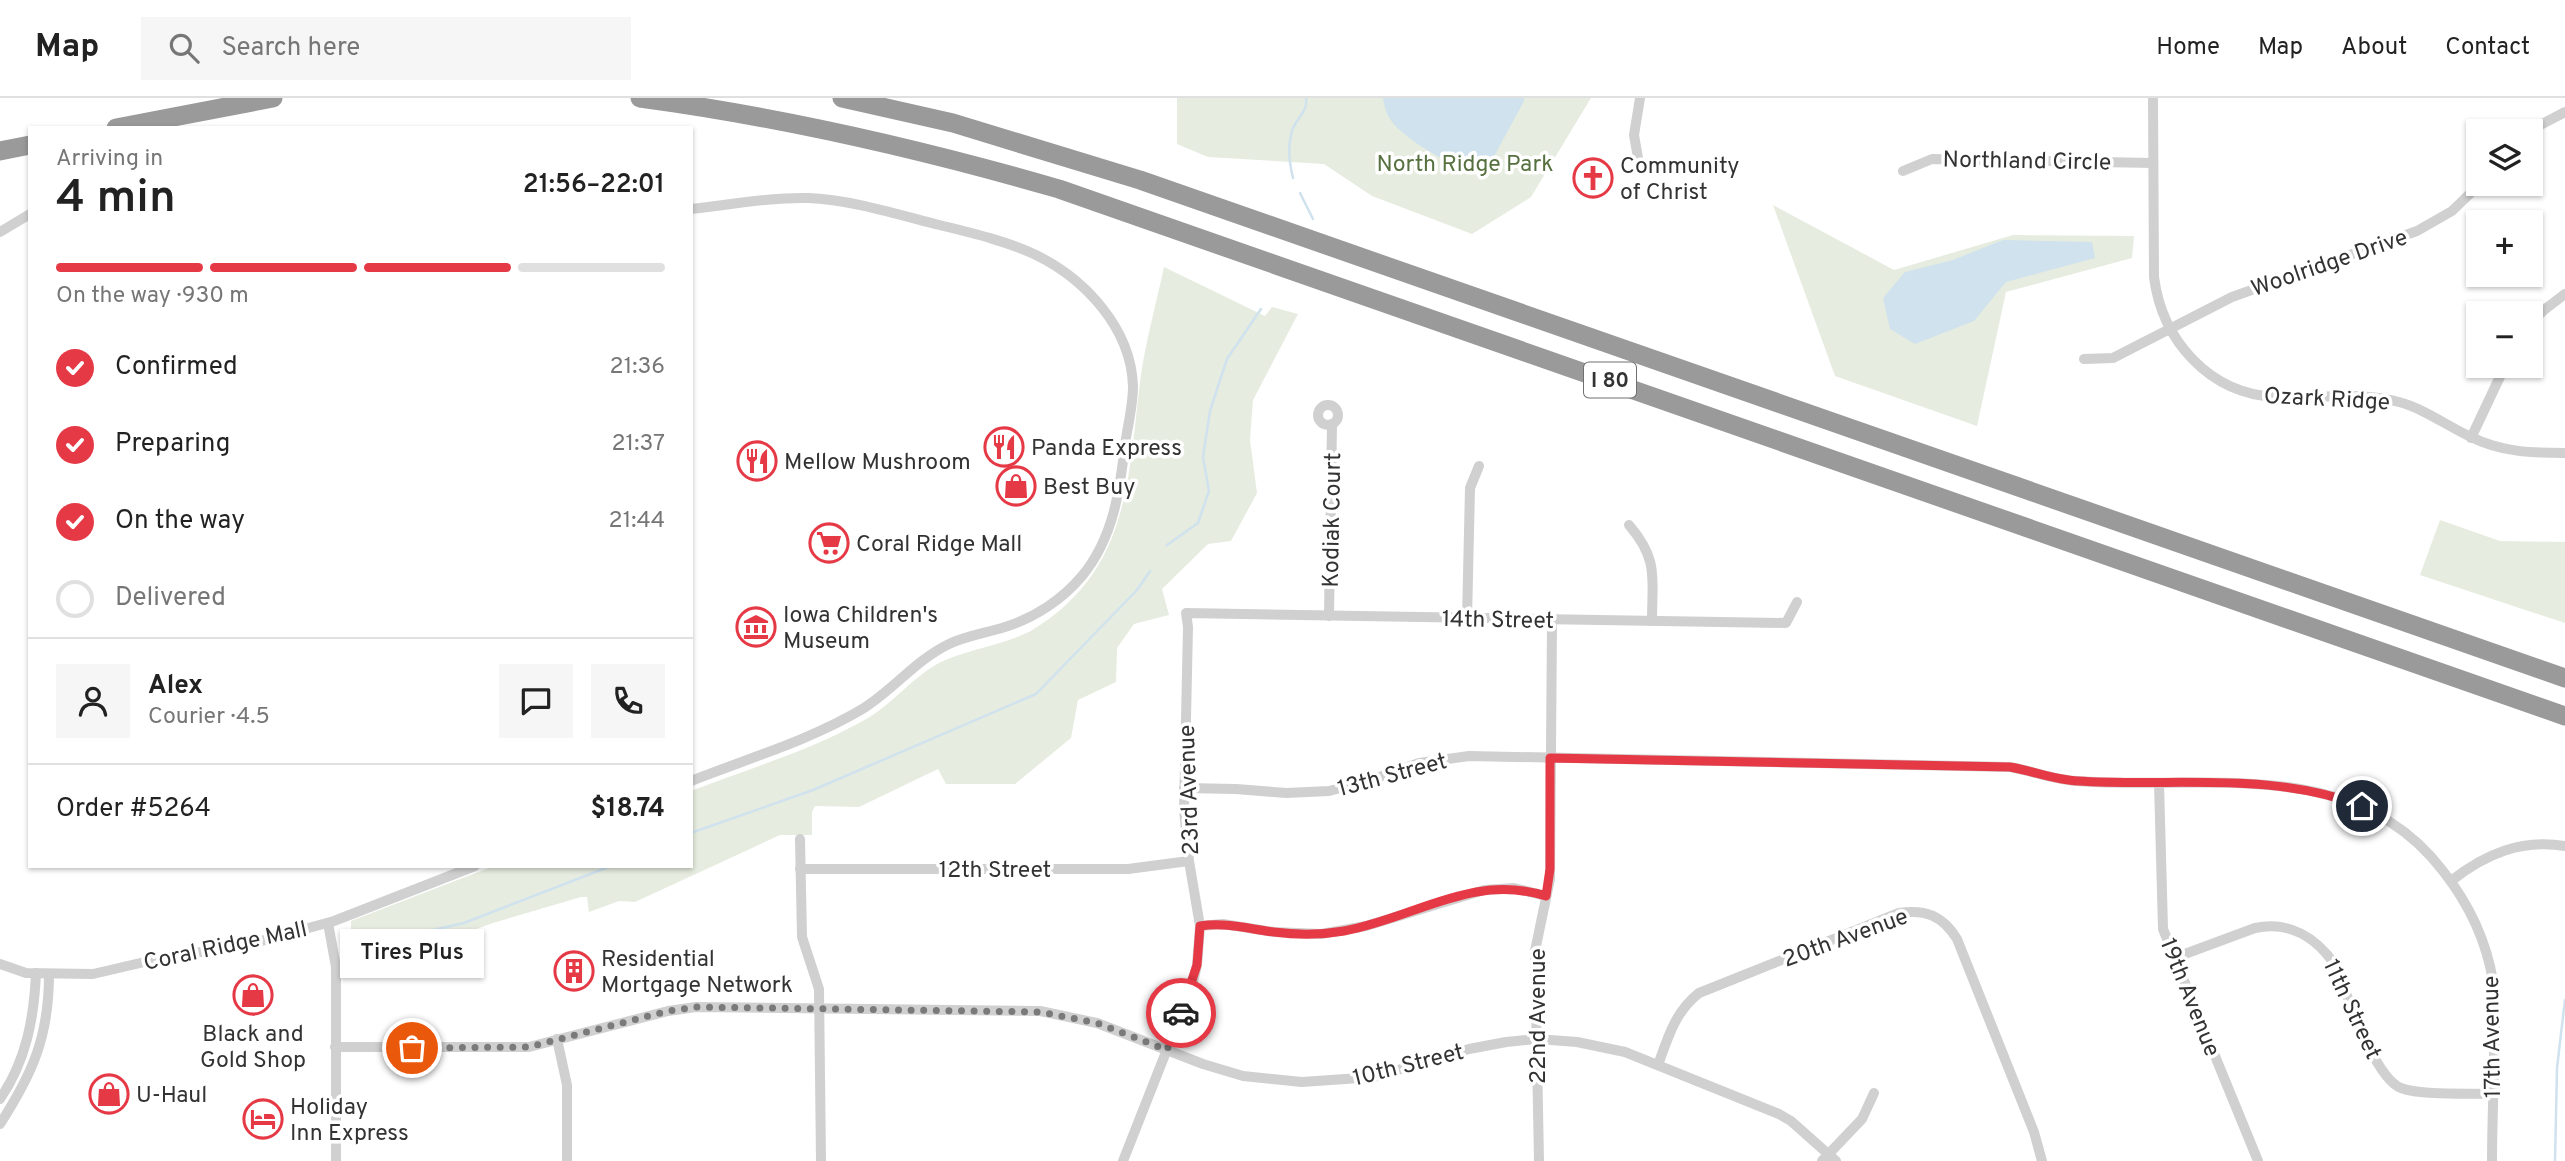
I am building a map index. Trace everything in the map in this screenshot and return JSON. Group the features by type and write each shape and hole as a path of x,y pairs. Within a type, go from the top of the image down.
{"highway":[{"path":"126,126 273,98"},
{"name":"I 80","path":"640,98 770,118 839,132 934,154 1059,189 2565,716"},
{"name":"I 80","path":"842,98 953,123 1140,180 2565,678"},
{"path":"0,151 28,145"}],"street":[{"path":"1638,158 1634,135 1640,98"},
{"name":"Ozark Ridge","path":"2153,98 2154,277 2159,303 2169,329 2193,361 2207,373 2239,390 2274,397 2370,398 2400,402 2471,438 2505,449 2565,453"},
{"path":"2543,124 2565,112"},
{"name":"Northland Circle","path":"1903,171 1932,159 2153,163"},
{"name":"Woolridge Drive","path":"2084,359 2113,358 2232,297 2417,232 2447,215 2467,196"},
{"path":"693,209 791,198 827,200 955,229 1033,253 1079,284 1110,317 1125,348 1133,387 1116,512 1084,574 1065,593 1029,617 951,643 938,650 918,663 866,707 839,721 693,780"},
{"path":"0,232 28,215"},
{"path":"2543,311 2565,294"},
{"path":"2471,438 2499,378"},
{"name":"Kodiak Court","path":"1329,616 1332,424"},
{"path":"1467,619 1470,488 1479,466"},
{"path":"1629,525 1644,542 1652,561 1652,621"},
{"name":"14th Street","path":"1186,613 1786,623 1797,602"},
{"name":"23rd Avenue","path":"1123,1161 1192,986 1197,965 1200,926 1185,830 1186,613"},
{"name":"22nd Avenue","path":"1539,1161 1535,951 1550,869 1552,621"},
{"name":"13th Street","path":"1184,788 1307,793 1350,786 1419,763 1469,756 2010,767 2077,781 2290,786 2339,797 2384,818 2423,848 2451,881"},
{"name":"19th Avenue","path":"2158,783 2163,929 2258,1161"},
{"path":"800,839 802,937 819,989 821,1161"},
{"path":"2451,881 2476,863 2508,848 2544,843 2565,846"},
{"name":"12th Street","path":"800,869 1128,869 1189,860"},
{"name":"Coral Ridge Mall","path":"0,964 18,971 84,975 109,972 144,961 243,946 328,923 470,868"},
{"name":"17th Avenue","path":"2451,881 2473,917 2489,960 2495,1008 2492,1161"},
{"path":"1200,926 1223,924 1274,932 1321,933 1366,926 1484,890 1514,888 1546,896"},
{"name":"20th Avenue","path":"1658,1065 1673,1024 1687,1003 1699,993 1899,913 1916,911 1933,914 1950,927 1957,939 2034,1132 2042,1161"},
{"path":"328,923 336,967 336,1161"},
{"name":"11th Street","path":"2174,958 2255,928 2269,925 2295,930 2312,938 2326,951 2335,965 2375,1060 2391,1083 2420,1091 2494,1094"},
{"path":"0,1099 20,1065 26,1045 33,1020 36,973"},
{"path":"0,1124 35,1064 47,1014 49,974"},
{"name":"10th Street","path":"335,1047 529,1047 677,1009 696,1007 1040,1012 1097,1023 1203,1064 1244,1076 1282,1081 1325,1082 1374,1077 1476,1047 1536,1039 1601,1046 1658,1065 1779,1114 1829,1159"},
{"path":"557,1039 567,1085 567,1161"},
{"path":"1829,1159 1862,1119 1874,1093"}],"green space":[{"name":"North Ridge Park","path":"1177,98 1591,98 1531,197 1472,234 1372,196 1324,164 1208,157 1177,144"},
{"path":"1773,205 1894,270 2013,235 2134,236 2132,258 2006,292 1977,426 1835,376"},
{"path":"1164,267 1265,316 1272,307 1298,314 1253,400 1250,440 1257,493 1231,541 1208,544 1162,589 1169,615 1134,624 1117,648 1116,682 1078,700 1071,738 1015,784 946,784 938,769 859,807 815,806 812,812 812,835 780,835 635,902 619,901 589,912 587,897 581,897 454,937 351,952 351,921 489,868 693,868 693,790 803,749 847,729 877,712 920,675 939,663 1034,629 1065,605 1089,579 1106,551 1126,488 1145,353"},
{"path":"2440,520 2500,541 2565,542 2565,623 2420,575"}],"water":[{"path":"1383,98 1524,98 1524,101 1492,160 1484,167 1476,169 1440,157 1405,134 1389,117"},
{"path":"2003,240 2092,242 2095,258 2006,282 1974,321 1915,344 1890,329 1883,298 1905,272 1953,260"}],"waterway":[{"path":"1293,178 1290,141 1293,128 1306,107 1306,98"},
{"path":"1300,193 1313,219"},
{"path":"1167,545 1198,523 1209,491 1203,457 1210,411 1227,359 1261,309"},
{"path":"693,832 813,790 1036,694 1137,590 1150,571"},
{"path":"388,940 464,923 606,868"},
{"path":"2555,1161 2557,1068 2565,1000"}],"way so far":[{"path":"412,1048 529,1047 668,1011 696,1007 1040,1012 1097,1023 1167,1050 1181,1013"}],"place":[{"name":"Community of Christ","path":"1593,178"},
{"name":"Panda Express","path":"1004,447"},
{"name":"Mellow Mushroom","path":"757,461"},
{"name":"Best Buy","path":"1016,486"},
{"name":"Coral Ridge Mall","path":"829,543"},
{"name":"Iowa Children's Museum","path":"756,627"},
{"name":"Residential Mortgage Network","path":"574,971"},
{"name":"Black and Gold Shop","path":"253,995"},
{"name":"Tires Plus","path":"412,1048"},
{"name":"U-Haul","path":"109,1094"},
{"name":"Holiday Inn Express","path":"263,1119"}],"route":[{"path":"1181,1013 1197,965 1200,926 1223,924 1274,932 1321,933 1366,926 1484,890 1514,888 1546,896 1550,869 1550,758 2010,767 2077,781 2290,786 2314,790 2362,806"}]}
